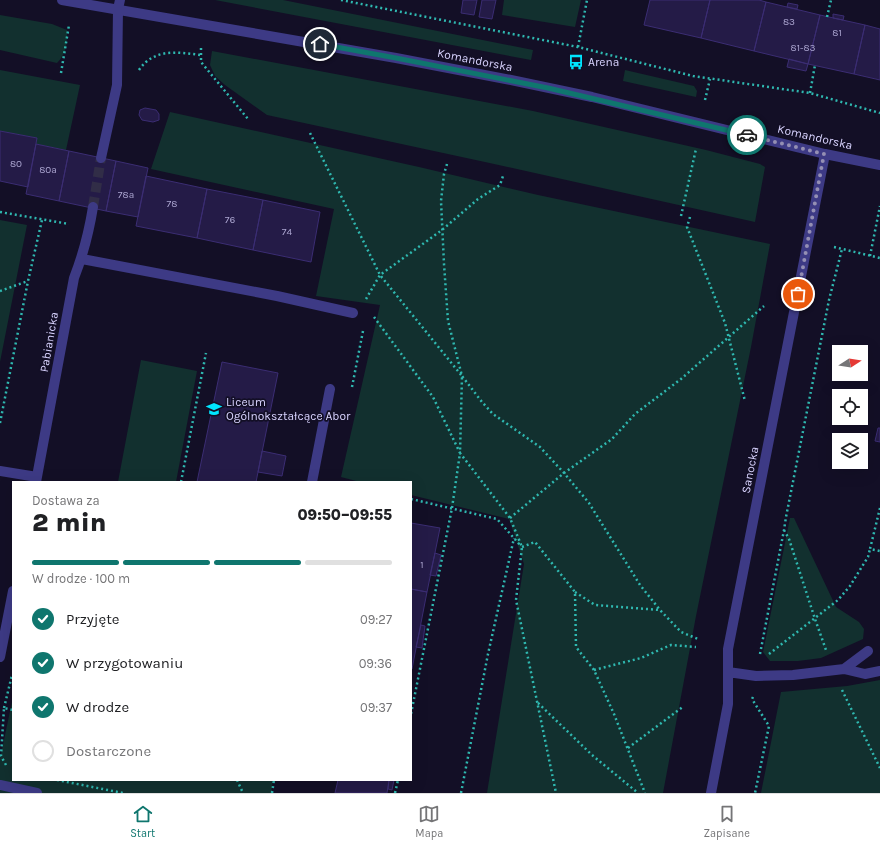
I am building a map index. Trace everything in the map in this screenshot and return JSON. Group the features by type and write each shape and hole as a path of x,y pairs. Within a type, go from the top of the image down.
{"street":[{"name":"Komandorska","path":"62,0 119,4 519,82 592,97 824,154 880,165"},
{"path":"101,158 117,85 119,4"},
{"name":"Sanocka","path":"711,793 728,704 728,649 824,154"},
{"name":"Pabianicka","path":"36,479 74,278 82,258 93,208"},
{"path":"82,258 277,296 353,313"},
{"path":"312,481 330,389"},
{"path":"0,471 36,479"},
{"path":"0,657 12,596"},
{"path":"844,669 868,651"},
{"path":"728,672 756,676 793,675 844,669 865,674 880,671"},
{"path":"3,786 37,793"}],"path":[{"path":"341,0 578,47 693,76 810,93 880,112"},
{"path":"578,47 587,0"},
{"path":"827,17 831,0"},
{"path":"61,73 69,25"},
{"path":"201,48 201,62 248,119"},
{"path":"139,71 142,66 158,54 178,52 200,55"},
{"path":"810,93 815,65"},
{"path":"705,100 710,79"},
{"path":"310,133 380,275 493,414 540,447 564,473 589,503 640,585 660,610 681,632 698,639"},
{"path":"682,216 696,149"},
{"path":"412,709 452,508 460,453 462,376 448,321 442,230 441,201 444,174 447,164"},
{"path":"353,313 368,298 380,275 442,230 478,199 500,185 503,176"},
{"path":"870,256 880,206"},
{"path":"0,212 42,220 90,226"},
{"path":"690,218 688,226 718,302 745,400"},
{"path":"0,423 28,281 42,220"},
{"path":"834,247 880,258"},
{"path":"842,249 829,300 759,658 770,653 815,619 838,600 850,586 868,556 880,508"},
{"path":"0,291 28,281"},
{"path":"510,518 564,473 612,439 635,414 681,379 764,306"},
{"path":"372,315 433,397 460,453 510,518 522,547 516,600 556,793"},
{"path":"181,481 206,353"},
{"path":"412,499 497,519 522,547"},
{"path":"784,530 789,539 828,655"},
{"path":"461,793 488,654 514,538"},
{"path":"522,547 535,542 575,592 595,605 660,610"},
{"path":"870,549 880,551"},
{"path":"575,592 576,647 594,670 628,748 645,793"},
{"path":"594,670 641,658 671,645 696,647"},
{"path":"3,786 9,770 1,756 4,708 12,674"},
{"path":"755,793 768,726 752,699 756,676"},
{"path":"840,687 880,768"},
{"path":"538,703 592,755 638,793"},
{"path":"628,748 684,706"},
{"path":"4,708 12,710"},
{"path":"62,781 123,793"},
{"path":"237,781 243,793"},
{"path":"272,793 274,781"},
{"path":"395,793 398,781"}],"green space":[{"path":"215,0 283,0 533,50 531,60"},
{"path":"504,0 581,0 575,27 502,15"},
{"path":"0,15 52,24 67,30 66,48 63,56 57,63 0,50"},
{"path":"212,51 533,111 706,150 760,164 765,167 755,222 267,115 225,85 215,76 210,65"},
{"path":"0,70 80,85 66,150 36,144 37,138 0,131"},
{"path":"625,70 694,86 697,91 696,97 623,81"},
{"path":"170,112 538,195 770,244 751,347 696,616 663,793 487,793 524,564 509,519 412,495 412,481 356,481 341,477 380,305 316,296 334,209 151,169"},
{"path":"0,220 27,225 0,362"},
{"path":"141,360 197,371 176,481 118,481"},
{"path":"790,518 794,518 836,607 859,622 864,629 863,639 821,658 798,661 770,661 763,652"},
{"path":"880,680 880,793 761,793 781,692 847,686"},
{"path":"12,702 12,781 273,781 271,793 0,793 0,759"}],"building":[{"path":"463,0 477,0 474,15 461,13"},
{"path":"482,0 496,0 492,19 479,17"},
{"path":"650,0 710,0 701,38 644,25"},
{"path":"710,0 759,0 766,2 754,51 701,38"},
{"path":"766,2 820,15 808,64 754,51"},
{"path":"788,3 798,5 797,9 787,7"},
{"path":"833,14 844,16 843,20 833,18"},
{"path":"820,15 865,25 854,74 808,64"},
{"path":"865,25 880,29 880,80 854,74"},
{"path":"789,59 808,64 806,71 787,67"},
{"path":"145,108 156,110 159,114 159,120 153,122 142,120 139,115 140,110"},
{"path":"0,131 37,138 28,187 0,181"},
{"path":"36,144 69,151 59,201 26,194"},
{"path":"69,151 116,161 106,211 59,201"},
{"path":"116,161 148,168 138,217 106,211"},
{"path":"146,176 207,189 197,238 136,226"},
{"path":"207,189 263,200 253,250 197,238"},
{"path":"263,200 320,212 311,262 253,250"},
{"path":"222,362 278,373 256,481 197,481"},
{"path":"878,428 880,428 880,442 875,441"},
{"path":"262,451 286,456 282,476 258,472"},
{"path":"412,523 440,528 427,592 412,589"},
{"path":"435,553 441,555 436,576 430,575"},
{"path":"412,589 427,592 412,669"},
{"path":"421,625 425,626 422,648 416,647"},
{"path":"338,781 389,781 387,793 335,793"},
{"path":"389,781 394,781 392,790 388,789"}],"tunnel":[{"path":"93,207 101,158"}],"way so far":[{"path":"747,135 824,154 798,294"}],"place":[{"name":"Arena","path":"576,62"},
{"name":"Liceum Ogólnokształcące Abor","path":"214,409"}],"route":[{"path":"320,44 592,97 747,135"}]}
